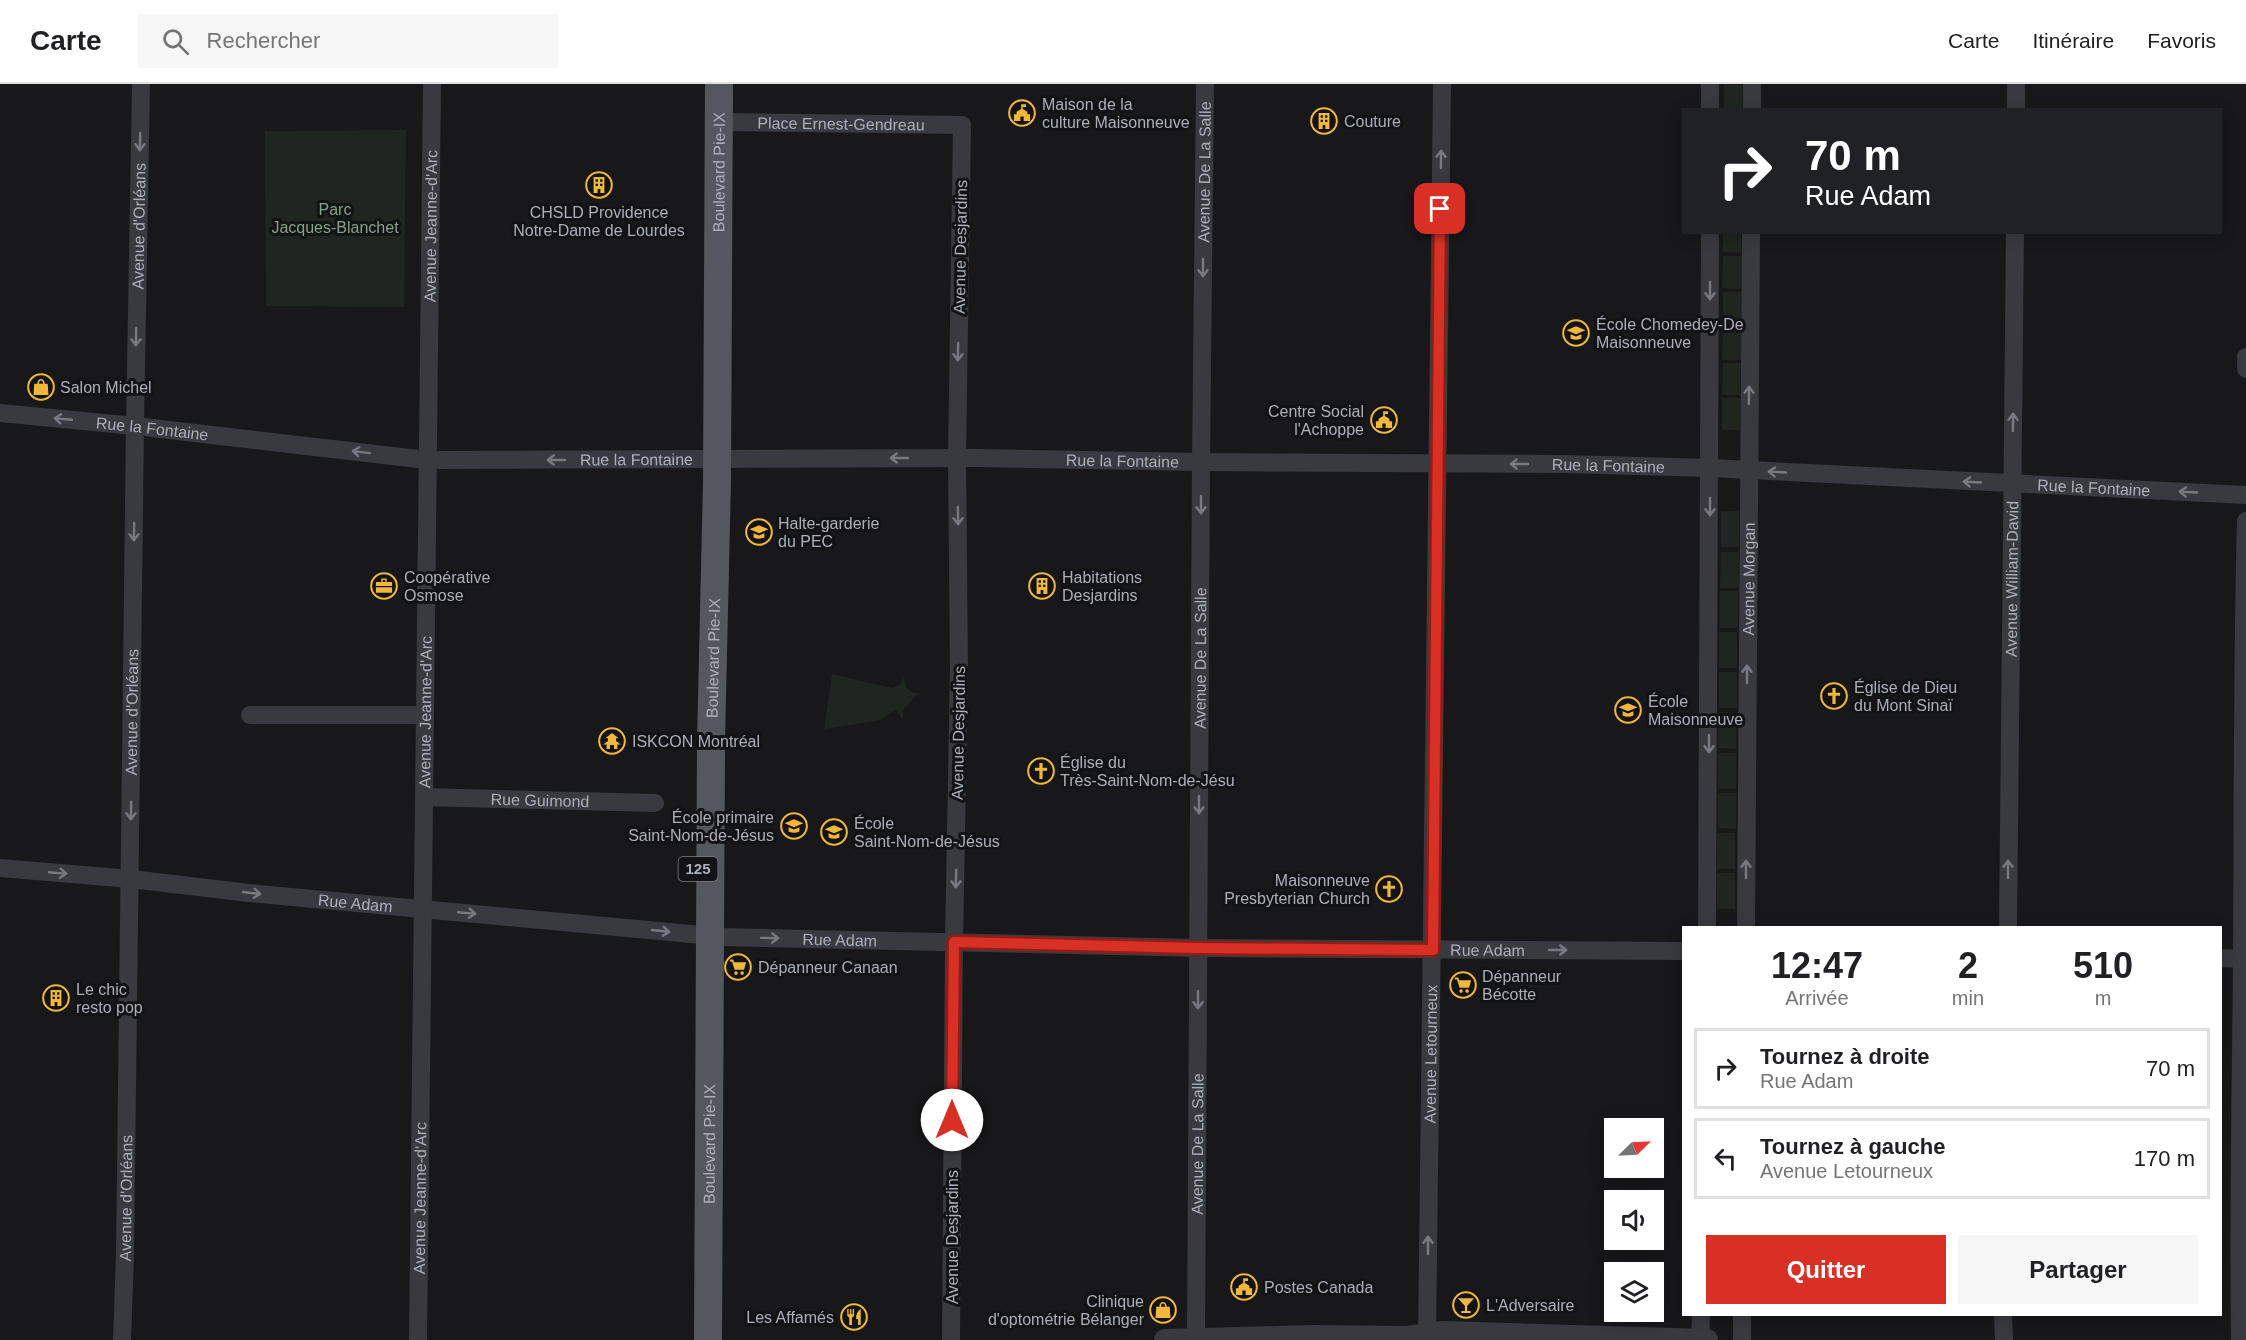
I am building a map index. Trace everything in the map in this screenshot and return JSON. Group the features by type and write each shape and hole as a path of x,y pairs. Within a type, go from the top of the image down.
{"main road":[{"name":"Boulevard Pie-IX","path":"691,1340 694,1051 704,935 711,741 704,84"},
{"name":"Boulevard Pie-IX","path":"708,1340 709,954 704,935 699,803 719,84"}],"street":[{"name":"Avenue d'Orléans","path":"123,1340 141,84"},
{"name":"Avenue Jeanne-d'Arc","path":"418,1340 432,84"},
{"name":"Avenue De La Salle","path":"1196,1339 1205,84"},
{"name":"Avenue Letourneux","path":"1427,1337 1442,84"},
{"path":"1710,84 1710,108"},
{"path":"1752,84 1752,108"},
{"path":"2016,84 2016,108"},
{"name":"Place Ernest-Gendreau","path":"719,122 962,125"},
{"name":"Avenue Desjardins","path":"951,1340 959,668 957,458 962,125"},
{"path":"1707,926 1710,234"},
{"name":"Avenue Morgan","path":"1746,926 1750,234"},
{"name":"Avenue William-David","path":"2008,926 2015,234"},
{"path":"2246,357 2246,369"},
{"name":"Rue la Fontaine","path":"0,413 135,426 427,460 957,458 1564,464 1710,468 2246,495"},
{"path":"2240,1340 2238,1230 2244,959 2241,813 2246,521"},
{"path":"250,715 425,715"},
{"name":"Rue Guimond","path":"424,797 655,803"},
{"name":"Rue Adam","path":"0,868 704,935 1198,948 1682,951"},
{"path":"2222,958 2244,959"},
{"path":"1700,1340 1701,1316"},
{"path":"1742,1316 1742,1340"},
{"path":"2003,1316 2004,1340"},
{"path":"1165,1340 1427,1337 1444,1332 1707,1340"}],"green space":[{"path":"1724,84 1742,85 1742,108 1724,108"},
{"name":"Parc Jacques-Blanchet","path":"406,130 404,307 266,306 265,131"},
{"path":"1723,234 1741,234 1741,253 1723,252"},
{"path":"1723,256 1742,256 1741,289 1722,288"},
{"path":"1723,292 1741,292 1741,324 1723,323"},
{"path":"1723,327 1741,327 1741,360 1722,360"},
{"path":"1723,363 1741,363 1740,395 1722,395"},
{"path":"1722,398 1741,398 1740,430 1722,430"},
{"path":"1721,511 1739,511 1739,547 1721,547"},
{"path":"1721,552 1739,552 1739,588 1720,588"},
{"path":"1720,591 1738,591 1738,628 1720,628"},
{"path":"1719,632 1737,632 1737,668 1719,668"},
{"path":"1719,672 1737,672 1737,708 1719,708"},
{"path":"832,674 892,688 900,685 904,677 907,688 918,694 904,708 902,720 896,709 881,720 824,729"},
{"path":"1719,712 1737,713 1736,749 1718,748"},
{"path":"1718,753 1736,753 1736,789 1718,789"},
{"path":"1718,793 1736,793 1736,829 1718,828"},
{"path":"1717,833 1735,833 1735,869 1717,869"},
{"path":"1717,873 1735,873 1735,909 1717,909"}],"place":[{"name":"Maison de la culture Maisonneuve","path":"1022,113"},
{"name":"Couture","path":"1324,121"},
{"name":"CHSLD Providence Notre-Dame de Lourdes","path":"599,185"},
{"name":"École Chomedey-De Maisonneuve","path":"1576,333"},
{"name":"Salon Michel","path":"41,387"},
{"name":"Centre Social l'Achoppe","path":"1384,420"},
{"name":"Halte-garderie du PEC","path":"759,532"},
{"name":"Coopérative Osmose","path":"384,586"},
{"name":"Habitations Desjardins","path":"1042,586"},
{"name":"Église de Dieu du Mont Sinaï","path":"1834,696"},
{"name":"École Maisonneuve","path":"1628,710"},
{"name":"ISKCON Montréal","path":"612,741"},
{"name":"Église du Très-Saint-Nom-de-Jésu","path":"1041,771"},
{"name":"École primaire Saint-Nom-de-Jésus","path":"794,826"},
{"name":"École Saint-Nom-de-Jésus","path":"834,832"},
{"name":"Maisonneuve Presbyterian Church","path":"1389,889"},
{"name":"Dépanneur Canaan","path":"738,967"},
{"name":"Dépanneur Bécotte","path":"1463,985"},
{"name":"Le chic resto pop","path":"56,998"},
{"name":"Postes Canada","path":"1244,1287"},
{"name":"L'Adversaire","path":"1466,1305"},
{"name":"Clinique d'optométrie Bélanger","path":"1163,1310"},
{"name":"Les Affamés","path":"854,1317"}],"route":[{"path":"952,1120 954,942 1198,948 1433,950 1440,209"}]}
